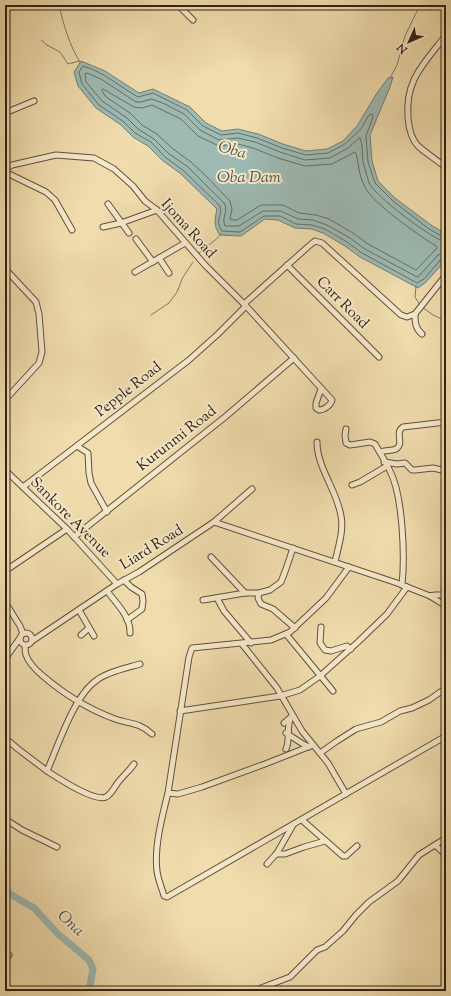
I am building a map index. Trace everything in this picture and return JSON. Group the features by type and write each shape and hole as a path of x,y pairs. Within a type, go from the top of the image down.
{"street":[{"path":"178,5 193,20"},
{"path":"445,164 418,146 412,138 409,129 407,108 409,89 416,73 446,35"},
{"path":"5,113 34,101"},
{"name":"Ijoma Road","path":"5,169 12,165 56,155 94,158 114,169 133,186 145,201 157,210 204,265 245,305 321,389"},
{"path":"5,172 46,192 55,200 72,230"},
{"path":"108,204 129,233"},
{"path":"103,227 121,223 157,210"},
{"path":"136,239 152,262"},
{"name":"Pepple Road","path":"23,487 189,360 218,334 245,305 287,265 315,242 322,243 401,315 407,317 415,314"},
{"path":"134,272 185,243"},
{"path":"159,258 169,273"},
{"name":"Carr Road","path":"287,265 379,357"},
{"path":"5,266 8,272 36,302 40,314 42,342 42,352 39,363 5,400"},
{"path":"422,334 416,328 415,314 446,275"},
{"name":"Kurunmi Road","path":"74,537 225,417 294,358"},
{"path":"5,389 10,394"},
{"path":"380,452 395,450 400,445 398,433 400,428 446,422"},
{"path":"180,711 280,696 300,690 320,676 387,614 404,586 401,515 396,487 390,471 375,444 348,444 345,439 346,429"},
{"path":"317,442 319,460 338,501 342,517 342,530 335,562"},
{"path":"77,446 88,453 91,483 107,512"},
{"path":"352,485 373,476 386,464 405,463 412,470 433,468 446,471"},
{"name":"Sankore Avenue","path":"5,470 67,529 117,584"},
{"name":"Liard Road","path":"22,640 29,645 32,641 117,584 139,572 214,522 252,489"},
{"path":"214,522 404,586 430,596 446,606"},
{"path":"5,570 67,529"},
{"path":"203,600 245,593 259,593 270,590 281,582 293,548"},
{"path":"211,557 245,593"},
{"path":"349,567 326,598 295,628 286,634 271,640 251,643 192,648 189,657 180,711 168,794 162,816 156,861 164,896 167,897 446,736"},
{"path":"124,580 131,587 142,594 143,601 142,609 127,620"},
{"path":"107,591 130,625 130,633"},
{"path":"259,593 258,598 262,604 273,609 295,628"},
{"path":"430,596 446,595"},
{"path":"217,598 224,610 251,643"},
{"path":"5,602 20,626 25,654 36,670 57,689 91,710 117,720 141,725 152,734"},
{"path":"79,610 94,636"},
{"path":"321,627 320,643 325,650 331,651 347,646 350,649"},
{"path":"81,635 89,628"},
{"path":"5,668 7,656 15,645 29,634 32,636 32,641"},
{"path":"286,634 333,691"},
{"path":"242,644 277,688 291,717 311,746 320,753 328,763 346,794"},
{"path":"47,771 77,702 96,680 104,675 140,664"},
{"path":"320,753 356,729 381,722 400,711 412,708 429,700 446,688"},
{"path":"284,724 291,717"},
{"path":"286,749 288,743 286,733 291,717"},
{"path":"286,733 303,744 311,746"},
{"path":"5,738 47,771 88,794 98,797 105,797 112,791 118,781 134,764"},
{"path":"168,794 178,794 202,787 311,746"},
{"path":"5,819 22,830 57,846"},
{"path":"302,820 345,857 357,846"},
{"path":"267,864 276,854 294,824"},
{"path":"253,991 290,977 317,950 325,947 344,931 356,915 369,902 398,880 419,856 446,838"},
{"path":"276,854 285,854 324,840"},
{"path":"435,845 446,855"},
{"path":"5,960 9,955"}],"water":[{"name":"Oba Dam","path":"81,61 105,71 139,93 153,89 190,107 206,123 222,131 238,129 258,134 306,151 327,149 343,141 357,126 388,78 393,77 370,135 372,161 378,181 395,198 431,225 446,234 446,260 426,282 418,288 360,257 323,233 312,229 295,228 278,220 265,219 241,236 220,235 215,225 217,209 181,174 162,160 148,146 133,137 121,125 96,108 78,86 74,72"}],"waterway":[{"name":"Oba","path":"59,5 67,35 80,62"},
{"path":"390,78 397,65 405,36 420,5"},
{"path":"41,40 60,52 68,64 79,61"},
{"path":"199,253 221,234"},
{"path":"151,315 169,303 177,292 183,277 193,262"},
{"name":"Oba","path":"416,286 415,297 420,305"},
{"name":"Oba","path":"422,307 433,315 446,321"},
{"name":"Ona","path":"5,891 34,908 58,934 89,960 93,969 89,991"}]}
